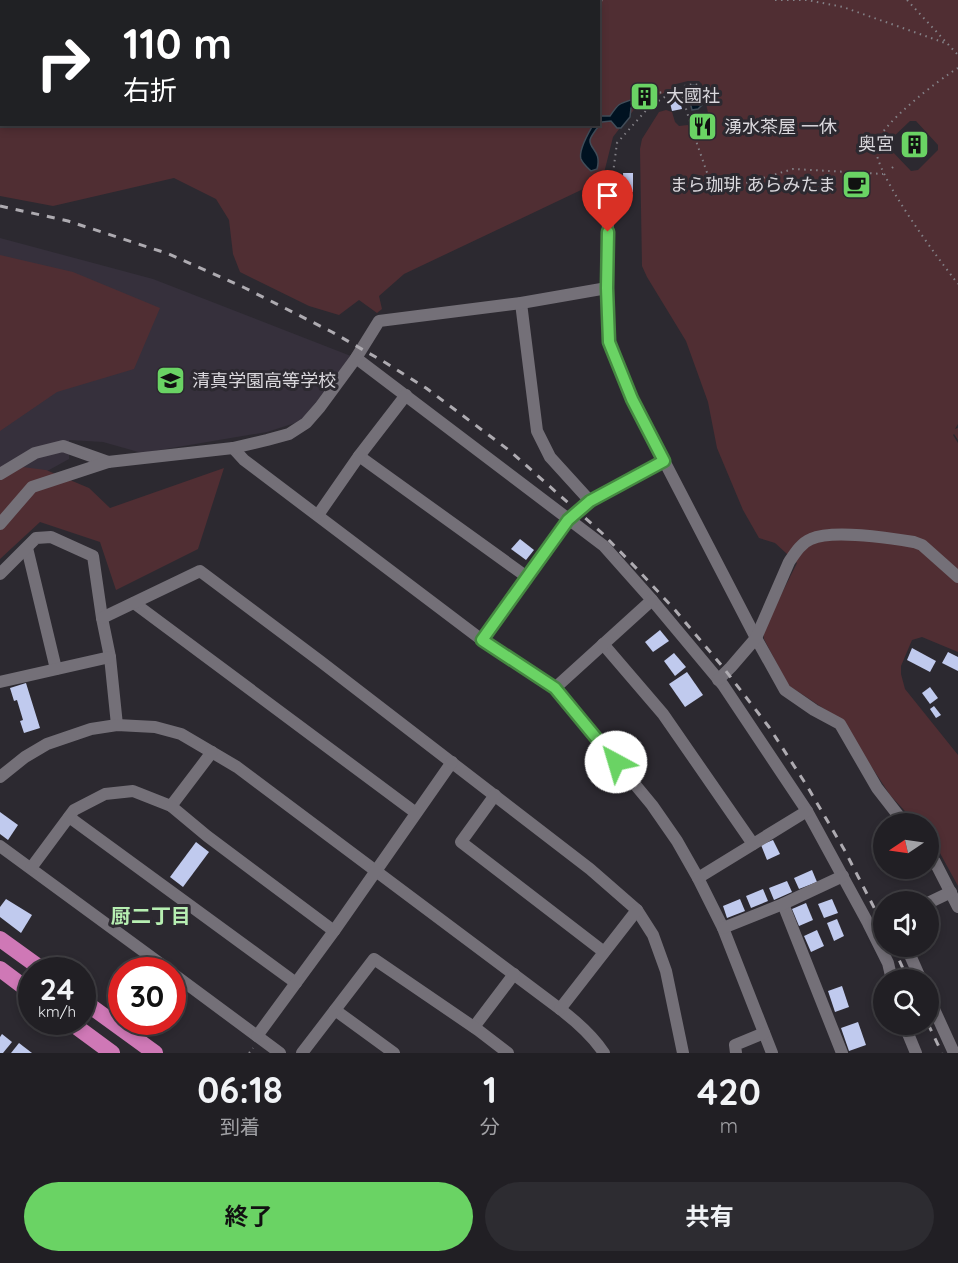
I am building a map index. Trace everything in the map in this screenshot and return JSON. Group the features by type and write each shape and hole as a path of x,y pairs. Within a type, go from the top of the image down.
{"highway":[{"path":"0,939 25,957"},
{"path":"0,969 18,982"},
{"path":"96,1010 155,1053"},
{"path":"88,1035 112,1053"}],"street":[{"path":"608,213 609,342 632,399 784,690 840,724 877,788 896,813"},
{"path":"0,524 32,487 108,462 233,448 289,434 306,423 320,407 356,358 379,321 521,303 607,288"},
{"path":"521,303 537,431 550,457 590,501"},
{"path":"356,358 604,546 652,600 718,680 807,810 889,969"},
{"path":"318,515 359,456 406,395"},
{"path":"0,474 35,453 63,446 108,462"},
{"path":"233,448 244,459 482,640 555,688 652,805 677,841 723,928 772,1053"},
{"path":"359,456 527,577"},
{"path":"482,640 568,520 590,501 664,461"},
{"path":"718,680 756,638 789,562 804,543 813,538 829,535 858,536 914,542 922,545 958,577"},
{"path":"0,574 36,538 51,537 93,556 110,657 117,724"},
{"path":"27,548 56,669"},
{"path":"102,618 200,571 495,795 590,869 637,910 653,934 666,971 683,1053"},
{"path":"555,688 652,600"},
{"path":"134,603 416,813"},
{"path":"603,644 663,714 753,844"},
{"path":"0,682 110,657"},
{"path":"0,777 25,757 47,744 91,729 117,724 155,728 182,734 237,767 514,974 587,1032 604,1053"},
{"path":"171,806 212,752"},
{"path":"257,1036 376,872 452,762"},
{"path":"31,868 74,810 105,794 133,791 171,806 207,836 334,931"},
{"path":"495,795 461,842 604,952"},
{"path":"698,878 807,810"},
{"path":"69,816 296,983"},
{"path":"0,846 151,957"},
{"path":"939,870 958,907"},
{"path":"723,928 783,904 843,876"},
{"path":"939,898 951,892"},
{"path":"783,904 842,1053"},
{"path":"560,1009 637,910"},
{"path":"302,1053 374,959 508,1053"},
{"path":"474,1027 514,974"},
{"path":"186,983 280,1053"},
{"path":"335,1010 394,1053"},
{"path":"939,1020 954,1053"},
{"path":"736,1053 735,1045 764,1033"},
{"path":"909,1035 916,1053"}],"path":[{"path":"775,0 807,0 843,7 948,44"},
{"path":"907,0 958,55"},
{"path":"958,68 916,99 895,119 879,137 875,149 883,174 930,248 958,285"},
{"path":"684,86 699,85 703,105"},
{"path":"648,96 663,92"},
{"path":"608,213 617,143 649,107 670,93 681,92 713,190 729,188 792,169 883,174"},
{"path":"892,168 895,165"}],"shaded area":[{"path":"600,0 958,0 958,424 955,429 958,428 958,440 953,435 958,443 958,652 922,637 912,640 901,666 901,674 905,689 958,755 958,886 939,851 939,813 907,813 890,795 841,720 788,685 764,639 763,631 797,563 775,543 759,538 743,510 717,448 708,402 686,341 642,266 640,149 642,139 659,112 666,110 672,112 679,126 688,125 699,139 710,136 712,132 702,84 699,81 676,84 674,89 639,103 613,137 600,181 404,274 379,296 382,309 377,313 359,300 339,315 309,306 240,272 233,254 229,220 216,199 174,178 53,206 0,196 0,126 600,126","holes":["910,121 916,121 938,145 938,150 918,170 911,171 889,148 889,141"]},
{"name":"清真学園高等学校","path":"0,238 153,279 356,358 326,403 295,423 267,432 142,453 103,442 69,440 69,459 31,480 0,511"},
{"path":"0,255 73,272 160,308 134,369 57,392 0,431"},
{"path":"7,465 46,470 89,488 110,508 224,468 198,549 116,590 100,542 40,522 0,559 0,467"}],"water":[{"path":"698,86 702,105 692,110 686,87"},
{"path":"634,99 635,102 631,108 630,117 621,128 617,128 611,121 602,122 600,125 600,116 610,116 619,104"},
{"path":"592,126 599,126 590,140 598,158 597,169 591,171 581,159 584,141"}],"building":[{"path":"679,97 682,109 672,111 669,99"},
{"name":"湧水茶屋 一休","path":"705,118 709,135 701,137 697,120"},
{"name":"奥宮","path":"916,132 928,144 923,148 919,144 915,148 918,152 910,156 903,149 905,147 902,144 907,140 911,144 915,140 911,136"},
{"path":"623,173 633,173 633,192 624,192"},
{"path":"859,180 863,185 854,190 851,185"},
{"path":"520,539 534,550 526,560 511,549"},
{"path":"660,630 669,641 653,652 645,642"},
{"path":"912,648 936,661 930,672 907,660"},
{"path":"948,652 958,657 958,671 942,663"},
{"path":"674,653 686,667 675,676 664,661"},
{"path":"687,672 703,695 685,707 669,684"},
{"path":"26,683 40,728 24,733 17,700 14,701 10,688"},
{"path":"930,687 938,698 930,704 922,693"},
{"path":"934,706 941,715 936,718 930,709"},
{"path":"0,812 18,825 8,840 0,834"},
{"path":"773,840 780,854 767,860 761,845"},
{"path":"196,842 209,852 183,887 170,877"},
{"path":"812,870 817,882 799,889 794,878"},
{"path":"787,881 792,892 774,900 769,888"},
{"path":"763,889 768,901 751,908 746,896"},
{"path":"6,899 32,915 21,933 0,917 0,907"},
{"path":"740,899 745,911 727,918 723,906"},
{"path":"832,899 838,913 824,918 818,904"},
{"path":"806,903 813,920 799,926 792,909"},
{"path":"837,919 844,936 834,941 827,923"},
{"path":"817,930 824,946 811,952 804,936"},
{"path":"842,986 849,1007 835,1012 828,991"},
{"path":"858,1022 866,1045 849,1051 841,1028"},
{"path":"2,1034 12,1042 3,1053 0,1053 0,1037"},
{"path":"19,1043 32,1053 11,1053"}],"railway":[{"path":"0,206 68,221 169,254 245,288 332,332 386,363 426,388 510,451 602,533 675,610 722,666 769,727 807,786 845,851 873,906"},
{"path":"898,957 903,969"},
{"path":"933,1035 942,1053"}],"place":[{"name":"大國社","path":"645,96"},
{"name":"湧水茶屋 一休","path":"703,127"},
{"name":"奥宮","path":"915,144"},
{"name":"まら珈琲 あらみたま","path":"857,185"},
{"name":"清真学園高等学校","path":"171,381"}],"district":[{"name":"厨二丁目","path":"151,916"}],"route":[{"path":"608,232 609,342 632,399 664,461 590,501 568,520 482,640 555,688 616,762"}]}
